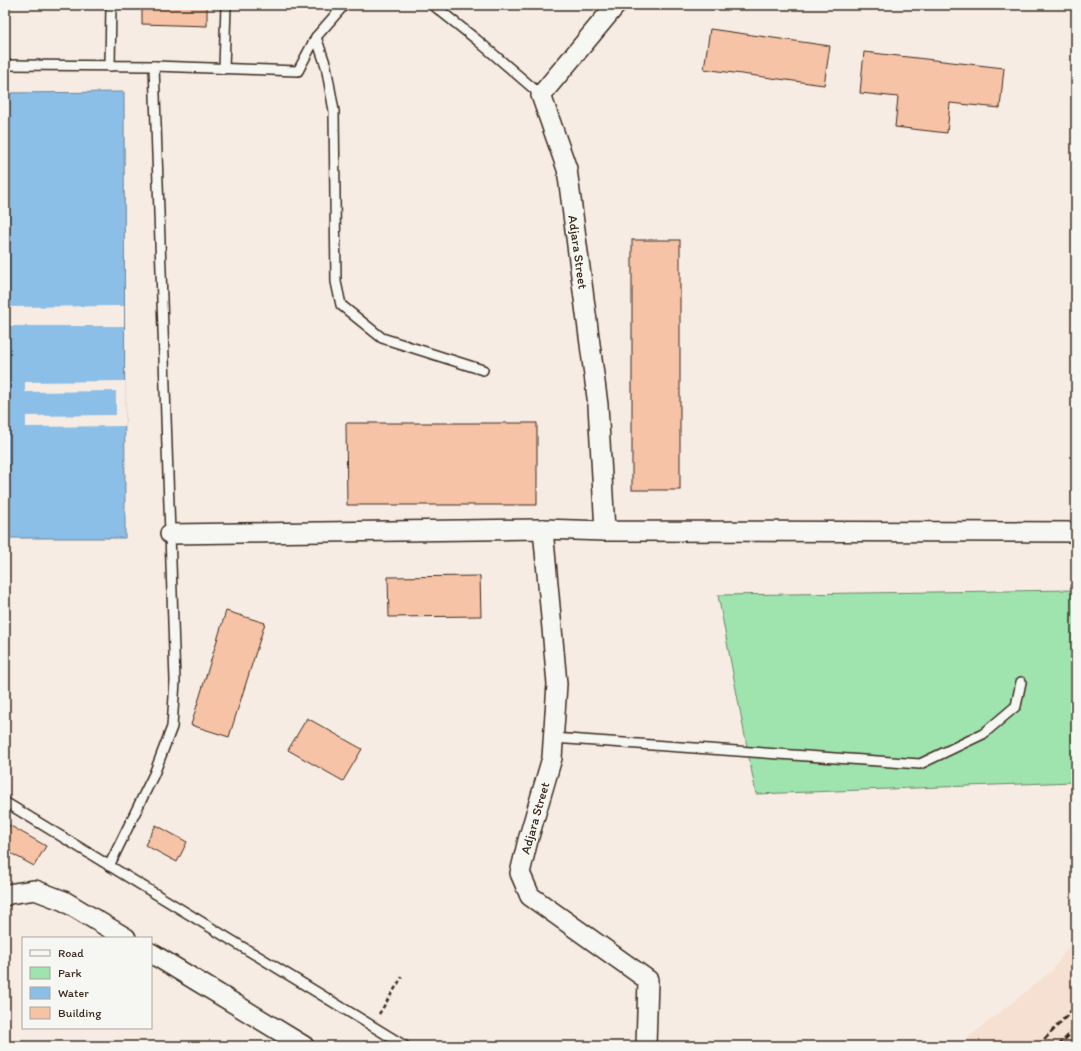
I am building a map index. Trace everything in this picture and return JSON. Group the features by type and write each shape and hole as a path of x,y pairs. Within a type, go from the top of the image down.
{"street":[{"path":"541,95 616,5"},
{"name":"Adjara Street","path":"541,95 567,169 598,405 605,531"},
{"path":"170,534 543,529 605,531 1076,532"},
{"name":"Adjara Street","path":"543,529 557,684 552,758 520,873 530,896 648,980 646,1046"},
{"path":"5,896 8,894 35,890 64,901 124,937"},
{"path":"152,954 304,1046"}],"lane":[{"path":"110,66 111,5"},
{"path":"224,69 226,5"},
{"path":"5,65 154,66 298,71 316,37 344,5"},
{"path":"433,5 477,40 541,95"},
{"path":"316,37 326,66 334,111 336,282 341,305 382,338 483,370"},
{"path":"109,866 154,774 172,727 175,681 154,66"},
{"path":"553,738 920,764 983,734 1016,706 1021,682"},
{"path":"5,802 405,1046"}],"path":[{"path":"372,1026 402,977"}],"shaded area":[{"path":"1076,936 1076,1046 957,1046 1052,971"}],"green space":[{"path":"1076,590 1076,785 1074,782 756,794 718,595"}],"water":[{"path":"124,92 125,538 5,538 5,93"}],"pier":[{"path":"124,306 124,326 5,326 5,307"},
{"path":"125,381 125,426 26,427 26,416 116,415 116,391 25,392 25,382"}],"building":[{"path":"142,5 207,5 207,26 142,24"},
{"path":"710,29 830,46 824,85 704,69"},
{"path":"864,52 1004,68 1000,108 950,103 947,133 895,127 898,97 860,93"},
{"path":"632,240 680,240 680,490 632,490"},
{"path":"346,423 537,423 537,505 347,505"},
{"path":"480,576 481,616 389,617 388,577"},
{"path":"226,611 265,623 229,737 191,725"},
{"path":"307,718 362,749 343,781 288,750"},
{"path":"9,825 46,846 34,866 5,850 5,832"},
{"path":"156,825 187,842 177,862 145,845"}],"railway":[{"path":"1038,1046 1076,1006"},
{"path":"1058,1046 1076,1028"}]}
